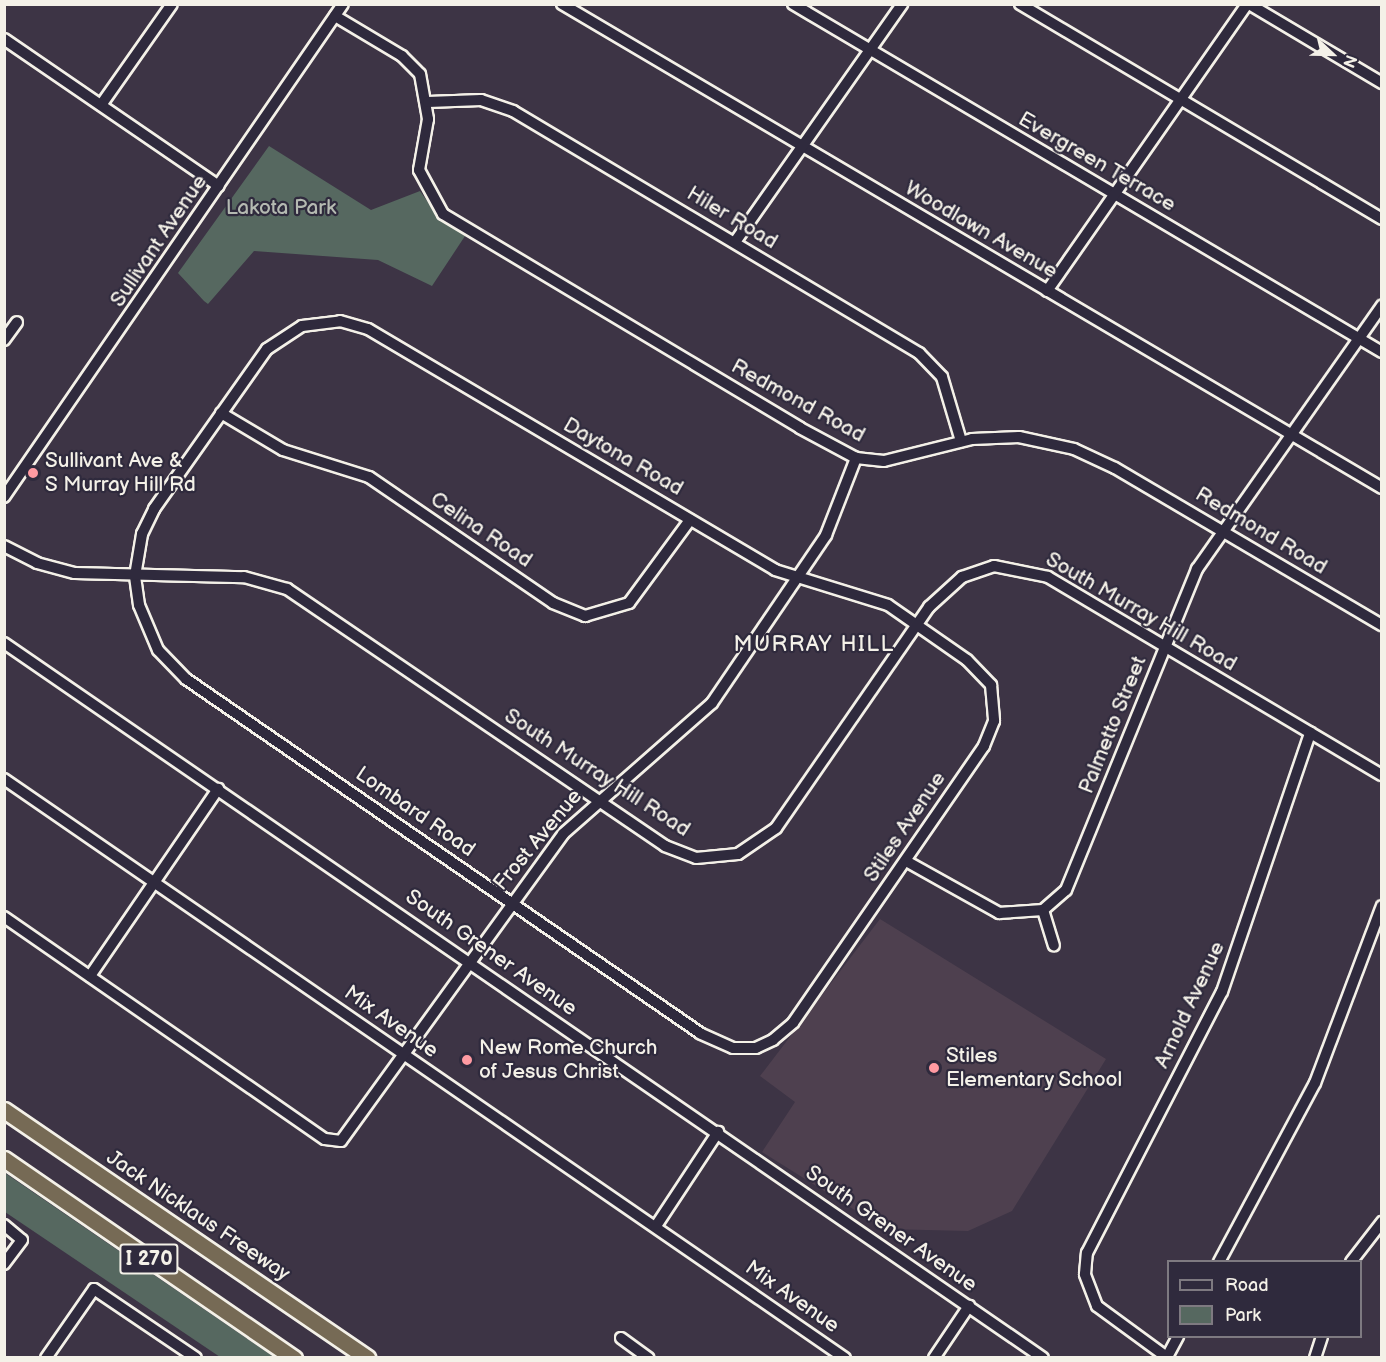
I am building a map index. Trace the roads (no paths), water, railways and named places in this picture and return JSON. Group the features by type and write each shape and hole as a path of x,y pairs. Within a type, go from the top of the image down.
{"highway":[{"name":"Jack Nicklaus Freeway","path":"4,1110 368,1358"},
{"name":"I 270","path":"4,1160 294,1358"}],"street":[{"path":"101,105 172,4"},
{"name":"Sullivant Avenue","path":"4,497 343,4"},
{"name":"Woodlawn Avenue","path":"562,4 1382,488"},
{"name":"Evergreen Terrace","path":"793,4 1382,352"},
{"path":"735,242 902,4"},
{"path":"1020,4 1382,219"},
{"path":"1047,291 1248,4 1382,83"},
{"name":"Redmond Road","path":"335,16 408,61 424,83 428,102 419,170 429,198 448,219 856,458 894,460 961,441 1019,437 1074,449 1221,531 1382,626"},
{"path":"4,39 219,186"},
{"name":"Hiler Road","path":"428,102 481,100 513,111 735,242 933,364 955,408 961,441"},
{"name":"Palmetto Street","path":"1042,910 1073,878 1193,576 1221,531 1382,306"},
{"name":"Daytona Road","path":"221,413 267,349 311,322 340,321 368,329 690,520 797,579 869,596 918,624"},
{"path":"4,340 17,322"},
{"path":"135,576 146,524 221,413"},
{"name":"Celina Road","path":"221,413 283,450 369,477 553,603 585,616 629,603 690,520"},
{"name":"Frost Avenue","path":"90,976 337,1143 406,1056 510,901 597,799 698,720 797,579 837,516 856,458"},
{"name":"South Murray Hill Road","path":"4,546 63,571 135,576 244,577 287,589 597,799 687,855 722,858 752,847 776,828 918,624 962,577 1005,566 1048,577 1382,775"},
{"name":"Lombard Road","path":"135,576 152,640 186,679 700,1034 722,1045 756,1048"},
{"name":"Stiles Avenue","path":"756,1048 793,1023 906,861 990,735 995,708 984,675 918,624"},
{"name":"South Grener Avenue","path":"4,643 718,1132 1043,1358"},
{"name":"Arnold Avenue","path":"1167,1357 1102,1312 1086,1282 1092,1239 1205,1029 1237,955 1310,733"},
{"name":"Mix Avenue","path":"4,778 845,1358"},
{"path":"4,917 90,976 218,789"},
{"path":"906,861 999,913 1042,910 1054,945"},
{"path":"1220,1260 1315,1083 1382,906"},
{"path":"656,1226 718,1132"},
{"path":"1353,1260 1382,1222"},
{"path":"4,1225 22,1240 4,1264"},
{"path":"46,1358 94,1288 196,1358"},
{"path":"934,1358 969,1306"},
{"path":"621,1338 649,1358"},
{"path":"1167,1357 1177,1338"},
{"path":"1315,1358 1321,1338"}],"place":[{"name":"Sullivant Ave & S Murray Hill Rd","path":"33,473"},
{"name":"New Rome Church of Jesus Christ","path":"467,1060"},
{"name":"Stiles Elementary School","path":"934,1068"}],"district":[{"name":"MURRAY HILL","path":"814,645"}],"park label":[{"name":"Lakota Park","path":"281,208"}]}
